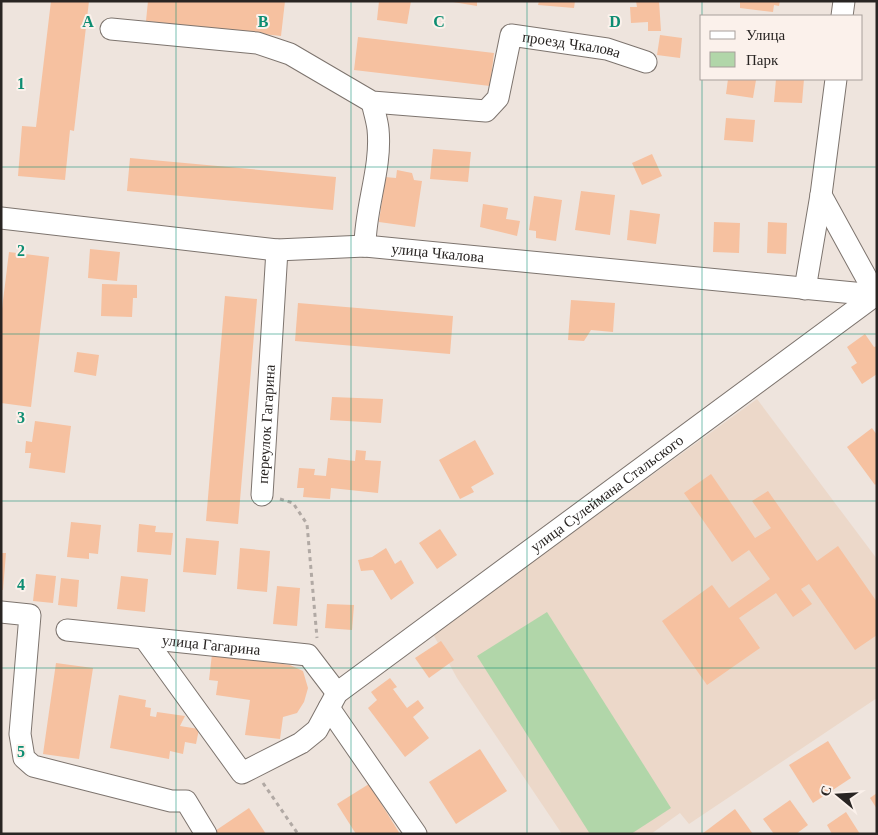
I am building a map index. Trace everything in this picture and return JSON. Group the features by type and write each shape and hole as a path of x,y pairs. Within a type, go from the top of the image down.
{"street":[{"path":"842,15 844,1"},
{"name":"проезд Чкалова","path":"111,29 257,43 290,54 372,102 486,111 498,98 510,35 607,49 646,62"},
{"path":"805,288 821,195 836,80"},
{"path":"366,246 365,232 376,162 378,130 372,102"},
{"path":"821,195 876,295"},
{"name":"улица Чкалова","path":"1,218 277,250 366,246 876,295"},
{"name":"переулок Гагарина","path":"262,495 277,250"},
{"name":"улица Сулеймана Стальского","path":"333,700 876,295"},
{"path":"1,612 30,615 20,734 24,758 32,766 171,802 186,801 206,834"},
{"name":"улица Гагарина","path":"67,630 308,655"},
{"path":"145,639 242,773 301,743 317,730 333,700"},
{"path":"308,655 333,700 416,834"}],"path":[{"name":"переулок Гагарина","path":"262,495 294,503 307,524 318,640 308,655"},
{"path":"261,781 298,834"}],"shaded area":[{"path":"757,399 877,559 877,698 689,824 680,813 651,834 562,834 457,678 433,634"}],"green space":[{"path":"547,612 671,808 631,834 590,834 477,656"}],"building":[{"path":"51,1 89,1 74,131 70,130 65,180 18,176 22,126 36,127"},
{"path":"148,1 285,1 281,36 146,21"},
{"path":"379,1 411,1 407,24 377,20"},
{"path":"447,1 477,1 477,6"},
{"path":"539,1 575,1 574,8 538,5"},
{"path":"636,1 659,1 661,31 648,31 648,22 631,23 630,7 637,7"},
{"path":"740,1 780,1 779,6 774,5 773,12 740,8"},
{"path":"660,35 682,38 680,58 657,55"},
{"path":"358,37 494,53 490,86 354,70"},
{"path":"728,80 756,80 753,98 726,94"},
{"path":"776,80 804,80 802,103 774,102"},
{"path":"726,118 755,120 753,142 724,140"},
{"path":"433,149 471,152 468,182 430,179"},
{"path":"652,154 662,176 642,185 632,163"},
{"path":"130,158 336,177 333,210 127,191"},
{"path":"397,170 412,173 414,180 422,181 415,227 379,222 385,177 396,178"},
{"path":"581,191 615,195 610,235 575,230"},
{"path":"534,196 562,200 556,241 536,238 536,231 529,230"},
{"path":"483,204 508,208 506,219 520,221 517,236 480,227"},
{"path":"630,210 660,214 656,244 627,240"},
{"path":"714,222 740,223 739,253 713,252"},
{"path":"768,222 787,223 786,254 767,253"},
{"path":"90,249 120,252 117,281 88,278"},
{"path":"9,252 49,257 31,407 1,403 1,317"},
{"path":"102,284 137,285 137,298 133,298 132,317 101,316"},
{"path":"225,296 257,299 238,524 206,521"},
{"path":"571,300 615,303 613,332 591,330 584,341 568,340"},
{"path":"298,303 453,316 450,354 295,341"},
{"path":"865,334 874,347 877,346 877,374 862,384 851,367 857,363 847,347"},
{"path":"77,352 99,355 96,376 74,372"},
{"path":"332,397 383,399 381,423 330,420"},
{"path":"35,421 71,426 65,473 29,468 31,453 25,453 26,441 32,442"},
{"path":"872,428 877,435 877,483 875,485 847,447"},
{"path":"475,440 494,474 471,487 474,492 460,499 439,460"},
{"path":"356,450 366,451 365,460 381,461 378,493 331,488 330,499 303,497 304,488 297,488 299,468 315,469 314,475 326,476 328,458 355,461"},
{"path":"711,474 755,538 771,528 752,501 768,491 817,561 838,546 877,602 877,635 855,650 809,584 801,589 812,604 793,617 776,593 739,618 760,648 707,685 662,621 712,585 729,608 770,579 749,550 732,562 684,493"},
{"path":"71,522 101,525 98,554 89,553 89,559 67,557"},
{"path":"139,524 156,526 155,532 173,533 171,555 137,552"},
{"path":"440,529 457,555 437,569 419,543"},
{"path":"186,538 219,541 216,575 183,572"},
{"path":"240,548 270,551 267,592 237,589"},
{"path":"386,548 395,564 401,560 414,583 391,600 373,570 361,571 358,560 372,557"},
{"path":"1,553 6,553 3,590 1,590"},
{"path":"36,574 56,576 53,603 33,601"},
{"path":"121,576 148,579 145,612 117,609"},
{"path":"61,578 79,580 77,607 58,605"},
{"path":"277,586 300,588 297,626 273,624"},
{"path":"327,604 354,605 352,630 325,628"},
{"path":"441,641 454,660 429,678 415,658"},
{"path":"212,654 290,665 303,671 308,688 304,702 297,713 283,717 280,739 245,735 250,700 216,695 218,681 209,680"},
{"path":"56,663 93,668 79,759 43,754"},
{"path":"390,678 397,687 393,689 407,708 418,700 424,708 413,717 429,738 405,757 368,708 377,700 371,692"},
{"path":"119,695 146,700 145,707 151,708 150,716 156,717 157,712 185,716 180,726 199,729 196,744 185,742 183,754 170,751 169,759 110,748"},
{"path":"828,741 851,778 813,803 789,765"},
{"path":"480,749 507,791 456,824 429,782"},
{"path":"369,784 400,834 356,834 337,804"},
{"path":"877,793 877,809 870,798"},
{"path":"790,800 808,825 796,834 774,834 763,819"},
{"path":"249,808 266,834 217,834 215,831"},
{"path":"735,809 753,834 702,834"},
{"path":"846,812 860,834 832,834 827,825"}]}
